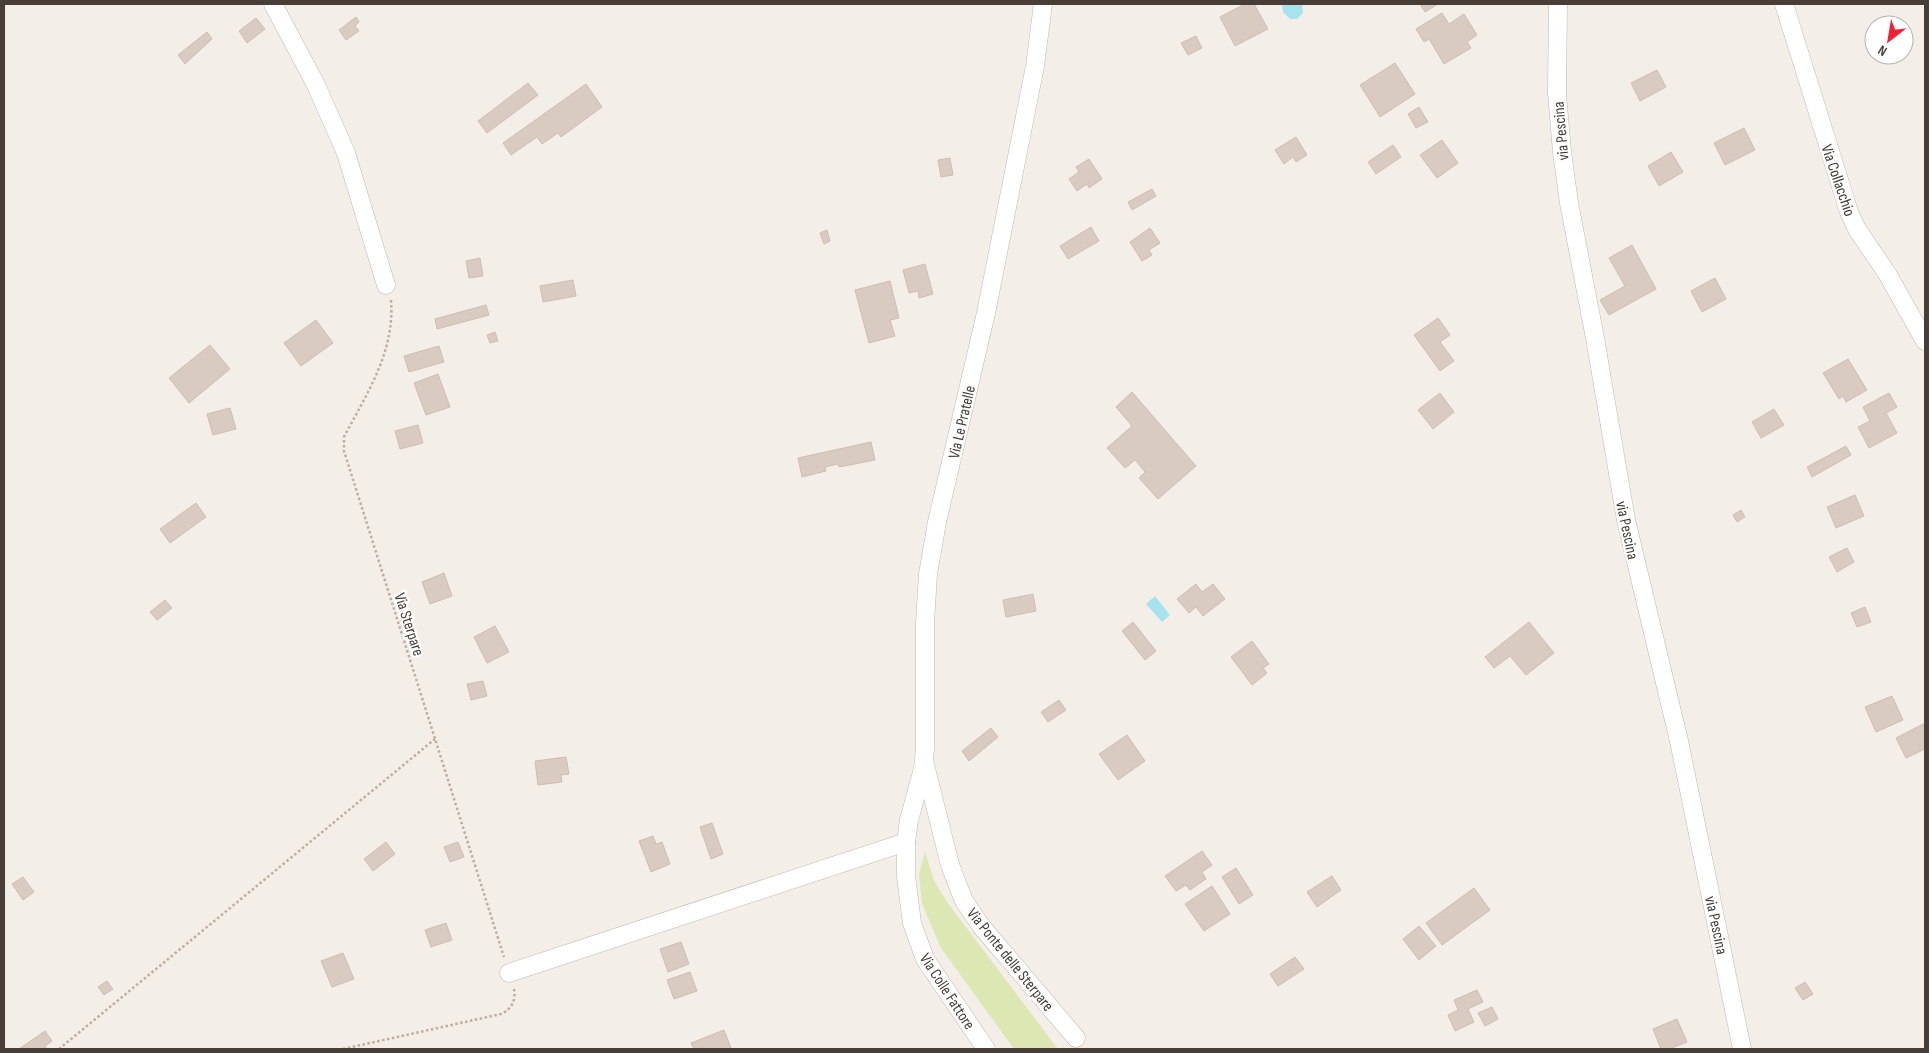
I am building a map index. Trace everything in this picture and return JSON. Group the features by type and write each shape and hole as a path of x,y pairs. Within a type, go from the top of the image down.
{"street":[{"path":"273,4 316,85 346,153 386,284"},
{"name":"Via Le Pratelle","path":"906,842 909,820 924,760 925,617 928,574 937,522 986,313 1035,66 1043,4"},
{"name":"via Pescina","path":"1558,4 1556,60 1558,102 1569,202 1595,338 1626,520 1682,756 1742,1049"},
{"name":"Via Collacchio","path":"1784,4 1849,212 1857,229 1891,280 1925,341"},
{"name":"Via Ponte delle Sterpare","path":"924,760 950,865 964,901 981,926 1076,1038"},
{"path":"509,973 906,842"},
{"name":"Via Colle Fattore","path":"906,842 907,894 916,938 929,965 986,1049"}],"path":[{"name":"Via Sterpare","path":"343,1049 506,1012 512,1004 515,995 344,451 344,437 383,362 389,342 392,316 391,299 386,284"},
{"path":"59,1049 435,739"}],"green space":[{"path":"925,852 934,881 947,902 1058,1049 1014,1049 941,948 922,904 919,874"}],"water":[{"path":"1282,4 1302,4 1303,13 1297,19 1290,19 1283,12"},
{"path":"1155,596 1170,615 1162,622 1146,604"}],"building":[{"path":"1245,4 1254,4 1268,29 1235,46 1220,17"},
{"path":"1420,4 1438,4 1425,12"},
{"path":"1442,13 1449,24 1464,14 1477,35 1467,42 1471,48 1444,64 1429,39 1424,42 1416,29"},
{"path":"356,17 359,22 355,26 359,31 346,40 339,30"},
{"path":"256,18 265,29 247,43 239,31"},
{"path":"207,32 212,39 185,64 178,55"},
{"path":"1196,36 1202,48 1188,55 1181,43"},
{"path":"1395,63 1415,94 1380,117 1360,85"},
{"path":"1657,70 1666,87 1640,101 1631,83"},
{"path":"528,83 538,95 487,133 478,121"},
{"path":"586,84 602,107 561,137 558,133 542,144 537,137 511,155 503,143"},
{"path":"1419,107 1428,122 1416,128 1408,114"},
{"path":"1744,128 1755,150 1725,165 1714,143"},
{"path":"1296,137 1307,155 1296,162 1293,157 1284,164 1275,150"},
{"path":"1442,140 1458,163 1437,178 1420,155"},
{"path":"1393,145 1401,157 1376,174 1368,162"},
{"path":"1671,152 1683,172 1659,186 1648,166"},
{"path":"950,158 953,175 941,177 938,160"},
{"path":"1089,159 1102,179 1089,188 1087,184 1077,191 1069,179 1079,172 1076,167"},
{"path":"1152,189 1156,196 1132,210 1128,202"},
{"path":"1091,227 1099,241 1068,259 1060,246"},
{"path":"1150,228 1160,243 1149,250 1152,255 1142,261 1130,242"},
{"path":"827,230 830,241 824,244 820,233"},
{"path":"1632,245 1656,289 1609,315 1600,300 1625,286 1609,258"},
{"path":"480,258 483,276 469,278 466,261"},
{"path":"925,264 933,294 919,298 918,291 909,293 903,270"},
{"path":"1715,278 1726,299 1702,312 1691,291"},
{"path":"573,280 576,296 543,302 540,286"},
{"path":"890,281 899,318 890,320 895,336 869,343 855,290"},
{"path":"486,305 489,315 437,329 435,319"},
{"path":"1438,318 1450,335 1440,342 1454,361 1440,371 1414,335"},
{"path":"316,320 333,343 301,366 284,343"},
{"path":"495,332 498,341 490,343 487,335"},
{"path":"210,345 230,369 189,403 169,378"},
{"path":"439,346 444,362 409,372 404,356"},
{"path":"1848,359 1867,390 1846,402 1843,396 1839,399 1823,373"},
{"path":"438,374 450,407 426,415 414,383"},
{"path":"1132,392 1196,466 1158,499 1139,478 1145,472 1135,460 1125,468 1107,448 1132,426 1116,407"},
{"path":"1440,393 1454,412 1433,429 1418,410"},
{"path":"1889,393 1897,407 1886,413 1897,433 1869,448 1858,427 1870,421 1863,407"},
{"path":"230,408 236,429 213,435 207,414"},
{"path":"1774,409 1784,425 1761,438 1752,422"},
{"path":"418,425 423,443 400,449 395,431"},
{"path":"871,442 875,460 839,467 838,464 825,467 826,471 802,477 798,458"},
{"path":"1846,446 1851,455 1812,477 1807,467"},
{"path":"1855,495 1864,516 1836,528 1827,507"},
{"path":"196,503 206,517 170,543 160,529"},
{"path":"1741,510 1745,517 1737,522 1733,515"},
{"path":"1847,548 1854,562 1837,572 1829,557"},
{"path":"444,573 452,596 430,604 422,582"},
{"path":"1196,584 1202,592 1213,584 1225,599 1203,616 1196,607 1189,613 1177,599"},
{"path":"1033,594 1036,611 1006,617 1003,600"},
{"path":"165,600 172,608 157,620 150,612"},
{"path":"1865,607 1871,622 1857,627 1851,613"},
{"path":"1133,622 1156,651 1145,660 1122,631"},
{"path":"1529,622 1554,653 1526,675 1510,656 1494,668 1485,657"},
{"path":"495,626 509,652 487,663 474,637"},
{"path":"1252,641 1269,664 1263,668 1267,673 1252,685 1231,657"},
{"path":"483,681 487,696 471,700 467,684"},
{"path":"1892,696 1903,720 1876,732 1865,707"},
{"path":"1059,700 1066,710 1048,722 1041,712"},
{"path":"1925,723 1925,749 1906,758 1896,738"},
{"path":"991,728 998,737 969,761 962,751"},
{"path":"1127,735 1145,761 1118,780 1099,754"},
{"path":"566,757 569,774 561,775 562,782 538,785 535,761"},
{"path":"712,823 723,854 711,859 700,827"},
{"path":"653,836 656,844 662,842 670,864 651,872 639,841"},
{"path":"386,842 395,854 373,871 364,859"},
{"path":"458,842 464,857 450,862 444,847"},
{"path":"1202,851 1212,865 1202,872 1206,879 1190,890 1186,885 1176,891 1165,876"},
{"path":"1236,868 1253,895 1239,904 1222,877"},
{"path":"1332,876 1341,890 1317,907 1307,892"},
{"path":"23,877 34,892 23,900 12,884"},
{"path":"1212,886 1230,914 1204,931 1185,904"},
{"path":"1474,888 1490,910 1442,945 1426,923"},
{"path":"446,923 452,940 431,947 425,930"},
{"path":"1419,926 1436,946 1419,960 1403,939"},
{"path":"681,942 689,964 668,972 660,949"},
{"path":"343,953 354,979 332,987 321,961"},
{"path":"1295,957 1304,969 1278,986 1270,974"},
{"path":"690,972 697,991 674,999 667,980"},
{"path":"107,981 113,989 104,995 98,987"},
{"path":"1805,982 1813,994 1803,1000 1795,988"},
{"path":"1477,990 1483,1002 1468,1009 1474,1022 1455,1031 1448,1015 1458,1010 1454,1000"},
{"path":"1492,1007 1498,1019 1485,1026 1478,1013"},
{"path":"1677,1019 1687,1042 1669,1049 1661,1049 1653,1029"},
{"path":"724,1030 731,1048 694,1049 691,1043"},
{"path":"45,1031 52,1041 45,1046 47,1049 19,1049"}]}
